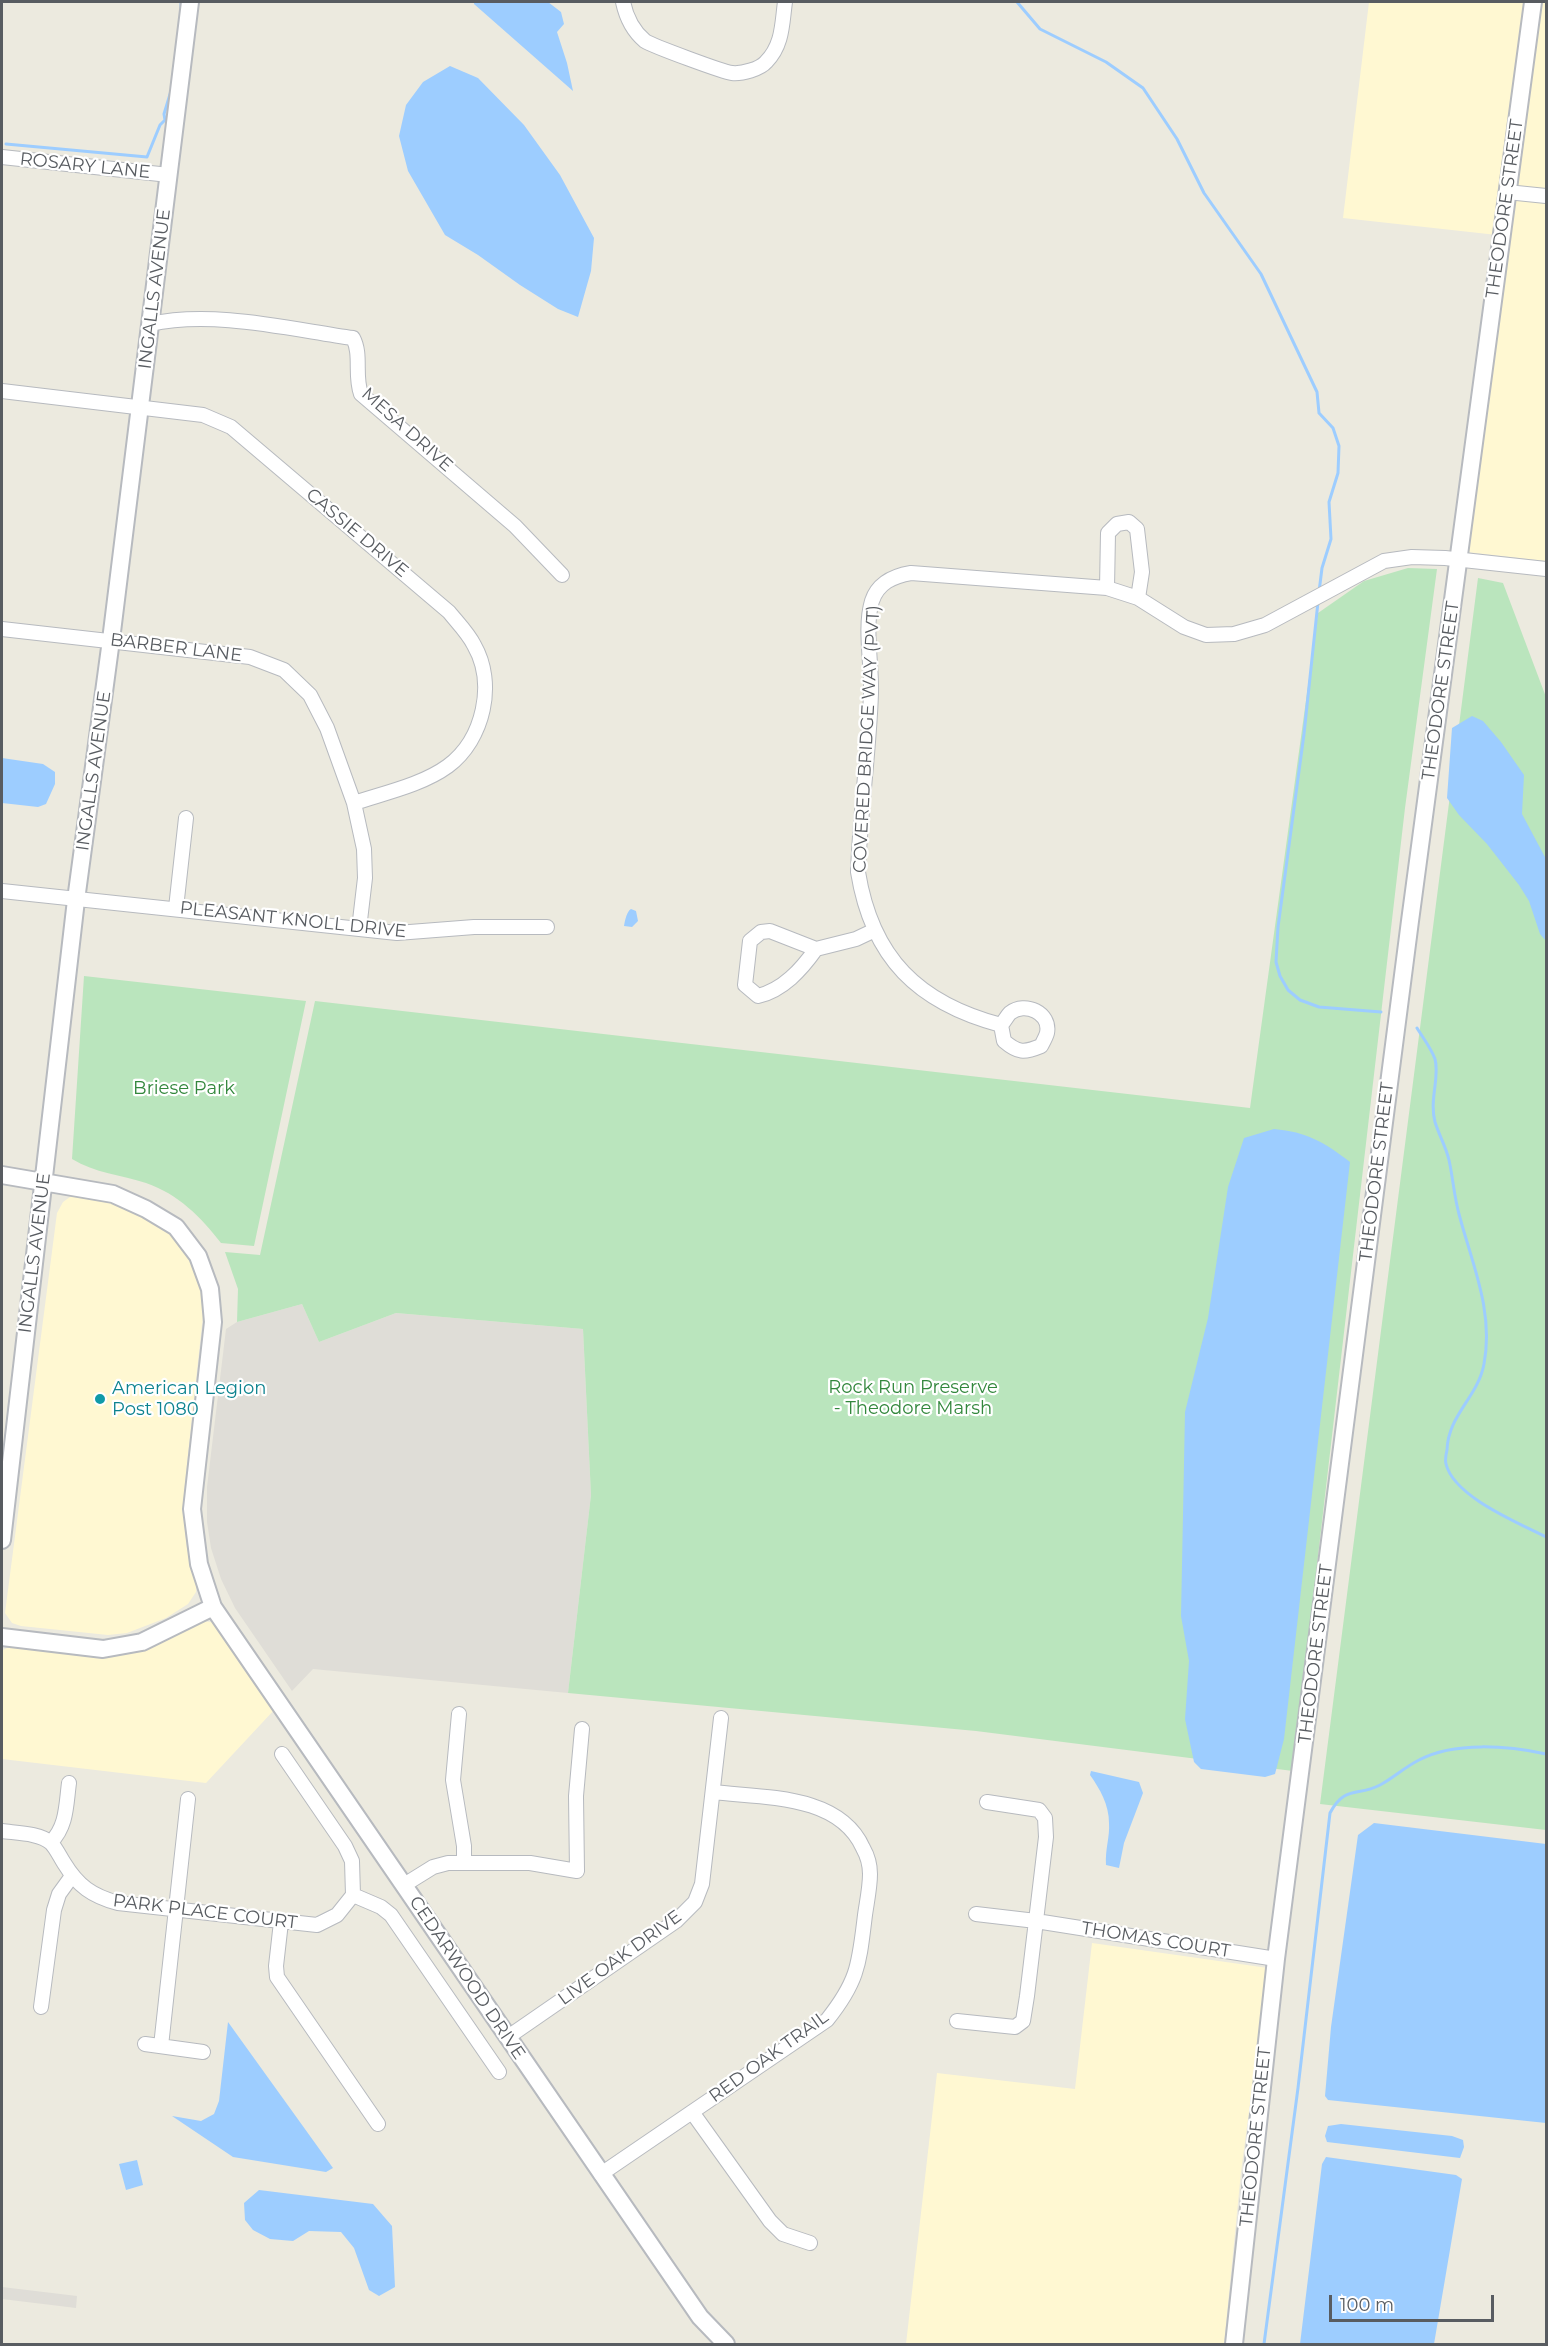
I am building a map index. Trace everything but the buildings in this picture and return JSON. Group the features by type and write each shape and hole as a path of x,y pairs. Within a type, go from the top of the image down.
{"street":[{"name":"INGALLS AVENUE","path":"2,1540 7,1440 44,1181 76,900 141,407 190,2"},
{"path":"623,2 627,18 645,41 732,73 754,69 765,63 777,47 781,37 785,2"},
{"name":"THEODORE STREET","path":"1234,2344 1276,1959 1401,986 1533,2"},
{"name":"ROSARY LANE","path":"2,157 169,175"},
{"path":"1507,192 1546,196"},
{"name":"MESA DRIVE","path":"150,324 171,320 202,319 353,338 358,347 356,382 361,394 515,526 562,575"},
{"name":"CASSIE DRIVE","path":"2,392 203,416 231,427 448,612 475,645 485,679 484,706 477,728 465,748 448,765 424,779 354,803"},
{"path":"1107,588 1108,533 1117,524 1129,522 1137,529 1142,573 1138,598"},
{"name":"COVERED BRIDGE WAY (PVT)","path":"1001,1025 947,1006 915,986 893,961 875,930 862,900 858,872 871,692 869,614 873,599 883,584 895,576 910,573 1107,588 1138,598 1184,627 1206,635 1234,634 1265,626 1384,561 1412,557 1460,559"},
{"path":"1460,559 1546,569"},
{"name":"BARBER LANE","path":"2,628 250,657 284,670 310,695 327,728 354,803 364,849 365,878 359,929"},
{"path":"176,908 186,818"},
{"name":"PLEASANT KNOLL DRIVE","path":"2,891 398,933 474,927 547,927"},
{"path":"816,949 801,970 770,993 758,996 745,984 750,941 761,932 770,931 816,949 856,939 875,930"},
{"name":"CEDARWOOD DRIVE","path":"2,1174 113,1194 146,1209 176,1227 198,1256 210,1289 213,1322 192,1509 199,1564 213,1607 700,2318 726,2344"},
{"path":"2,1637 103,1649 142,1642 213,1607"},
{"path":"459,1714 453,1779 464,1846 464,1863"},
{"name":"LIVE OAK DRIVE","path":"508,2037 676,1921 695,1902 702,1884 721,1718"},
{"path":"404,1885 433,1867 448,1863 530,1863 577,1871 576,1796 582,1729"},
{"path":"282,1754 345,1846 352,1861 352,1895 381,1907 391,1915 499,2072"},
{"path":"2,1831 37,1837 51,1842 59,1834 64,1822 69,1783"},
{"name":"RED OAK TRAIL","path":"601,2174 827,2020 851,1986 859,1963 870,1873 867,1855 859,1839 846,1823 830,1812 811,1804 713,1792"},
{"path":"161,2046 188,1799"},
{"path":"957,2021 1015,2027 1023,2021 1046,1837 1045,1818 1039,1810 987,1802"},
{"name":"PARK PLACE COURT","path":"51,1842 83,1889 99,1898 118,1903 317,1925 337,1915 352,1895"},
{"path":"41,2007 54,1910 59,1894 72,1876"},
{"name":"THOMAS COURT","path":"976,1914 1036,1921 1276,1959"},
{"path":"281,1922 277,1977 378,2124"},
{"path":"145,2044 203,2052"},
{"path":"692,2112 770,2221 783,2234 810,2243"}],"shaded area":[{"path":"1369,2 1528,2 1497,235 1343,218"},
{"path":"1541,2 1546,2 1546,561 1467,552"},
{"path":"81,1196 122,1204 171,1232 186,1250 195,1267 204,1306 183,1512 187,1549 196,1577 196,1592 188,1604 166,1618 127,1633 108,1635 21,1626 12,1623 5,1613 57,1213 63,1202 70,1197"},
{"path":"302,1304 319,1342 396,1313 583,1329 591,1495 568,1693 313,1669 292,1691 235,1608 221,1579 211,1548 207,1522 207,1487 226,1329 237,1322"},
{"path":"197,1621 212,1622 220,1627 275,1709 206,1783 2,1759 3,1650 15,1644 115,1654 132,1653 155,1644"},
{"path":"1092,1943 1268,1968 1241,2172 1224,2344 906,2344 937,2073 1075,2089"},
{"path":"2,2287 77,2296 76,2308 2,2299"}],"green space":[{"name":"Rock Run Preserve - Theodore Marsh","path":"1408,568 1437,569 1405,808 1293,1771 976,1731 568,1693 591,1495 583,1329 396,1313 319,1342 302,1304 237,1322 238,1289 225,1252 260,1255 315,1001 1250,1108 1318,613 1364,581"},
{"path":"1478,578 1503,583 1546,697 1546,1830 1320,1804"},
{"name":"Briese Park","path":"84,976 306,1001 254,1246 221,1243 197,1215 168,1193 146,1183 99,1171 72,1159"}],"water":[{"path":"474,2 548,2 561,12 564,24 557,32 573,91 474,4"},
{"path":"450,66 478,78 524,125 560,175 594,238 591,271 578,317 558,309 445,235 408,171 399,136 406,105 423,82"},
{"path":"1472,716 1483,721 1524,775 1522,814 1546,859 1546,941 1540,934 1529,901 1519,885 1447,798 1452,728"},
{"path":"2,758 43,764 55,772 55,784 46,804 38,807 2,803"},
{"path":"631,909 636,911 638,921 632,927 624,926 627,914"},
{"path":"1274,1129 1306,1135 1350,1162 1284,1739 1275,1774 1265,1777 1201,1769 1194,1762 1185,1719 1189,1661 1181,1616 1185,1412 1208,1318 1228,1187 1244,1138"},
{"path":"1091,1771 1139,1782 1143,1793 1124,1843 1119,1868 1106,1865 1109,1816 1103,1798 1090,1775"},
{"path":"1374,1823 1546,1844 1546,2123 1328,2100 1325,2096 1331,2027 1358,1835"},
{"path":"228,2022 333,2168 326,2172 233,2157 172,2116 201,2121 214,2114 219,2101"},
{"path":"1341,2124 1452,2136 1463,2140 1464,2147 1460,2158 1327,2142 1325,2136 1328,2126"},
{"path":"1326,2157 1456,2175 1462,2179 1434,2344 1300,2344 1322,2164"},
{"path":"137,2160 143,2185 126,2190 119,2164"},
{"path":"259,2190 373,2204 392,2226 395,2287 379,2296 369,2290 354,2248 341,2232 309,2231 293,2241 270,2239 253,2230 245,2220 244,2203"}],"waterway":[{"path":"181,2 181,10"},
{"path":"1017,2 1040,29 1106,62 1143,88 1177,139 1204,193 1261,274 1317,392 1319,413 1333,428 1339,446 1338,473 1329,502 1331,539 1322,568 1319,592"},
{"path":"6,144 147,157 160,125 165,120 164,114 171,91"},
{"path":"1318,602 1304,734 1278,927 1276,962 1280,976 1288,990 1300,1000 1319,1007 1381,1012"},
{"path":"1417,1028 1435,1059 1433,1113 1449,1160 1457,1207 1480,1288 1486,1325 1486,1344 1481,1376 1452,1426 1446,1464 1451,1476 1474,1498 1546,1537"},
{"path":"1264,2344 1298,2088 1330,1813 1346,1795 1380,1785 1414,1763 1433,1754 1448,1750 1482,1747 1499,1747 1546,1754"}],"place":[{"name":"American Legion Post 1080","path":"100,1399"}]}
